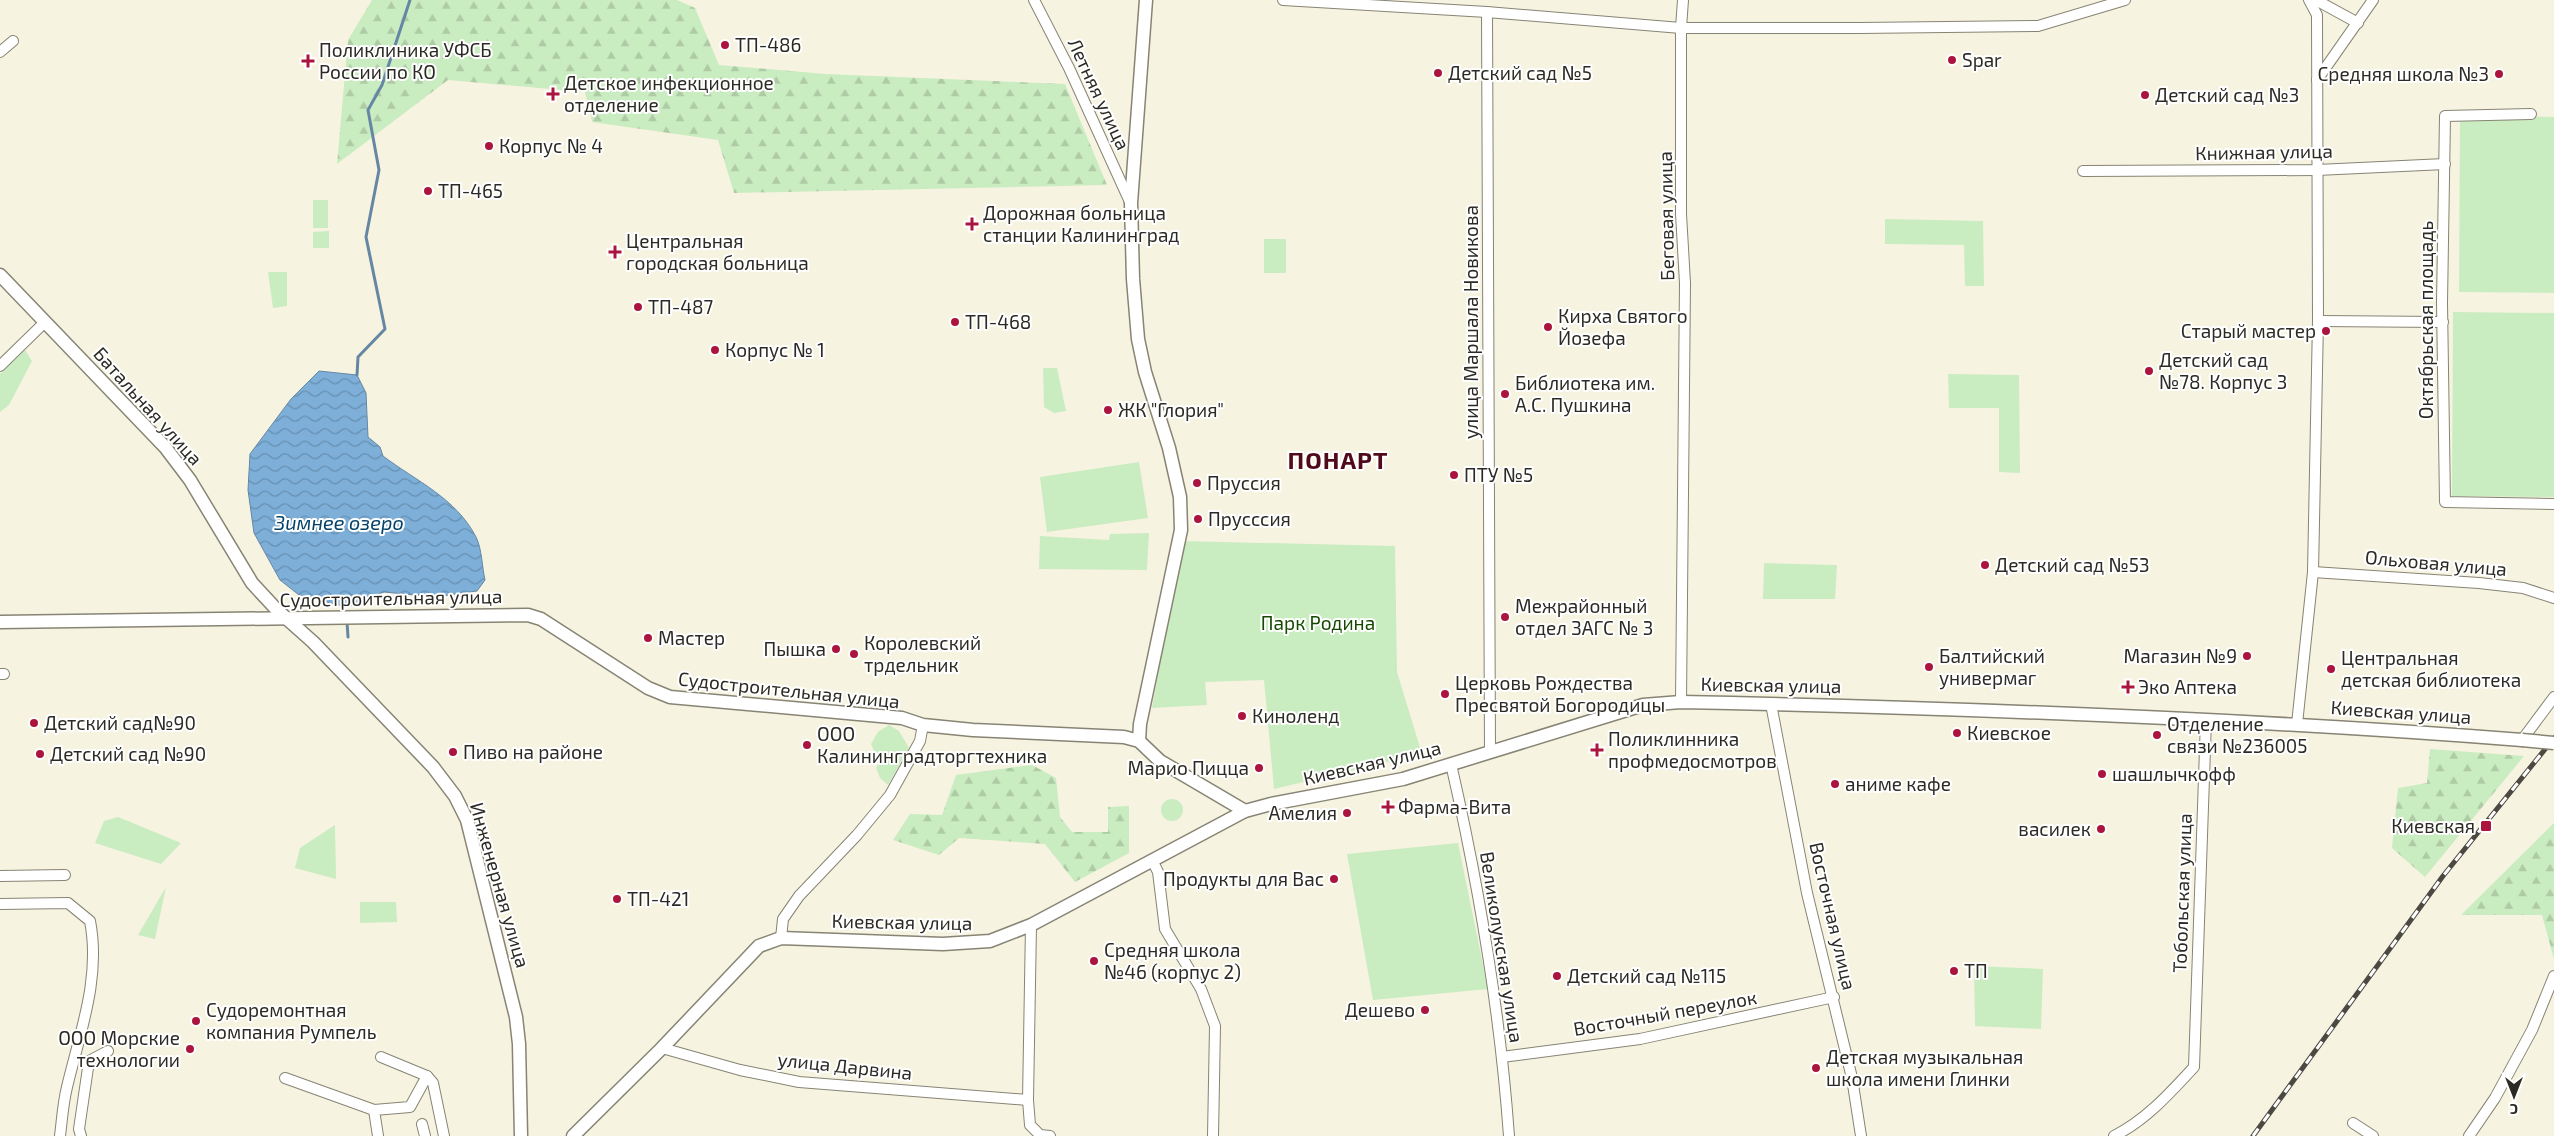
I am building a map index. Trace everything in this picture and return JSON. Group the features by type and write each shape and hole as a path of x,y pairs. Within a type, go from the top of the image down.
{"main road":[{"path":"1146,0 1131,203 1138,339 1145,372 1169,448 1180,498 1181,530 1140,724 1139,741 1160,761 1245,811"},
{"name":"Батальная улица","path":"0,275 179,464 252,583 277,610 290,620"},
{"name":"Судостроительная улица","path":"0,622 290,620 528,615 541,619 648,688 670,697 902,718 923,726 1124,737 1139,741"},
{"name":"Инженерная улица","path":"290,620 433,767 455,796 467,820 516,1017 519,1044 521,1136"},
{"name":"Киевская улица","path":"573,1136 662,1048 759,946 781,938 943,944 979,943 999,938 1031,925 1245,811 1271,804 1402,779 1643,705 1682,702 1771,704 2206,720 2297,724 2554,743"}],"street":[{"name":"Летняя улица","path":"1034,0 1069,68 1131,203"},
{"path":"1283,0 1487,12 1681,28 2038,26 2125,0"},
{"name":"Беговая улица","path":"1682,702 1685,283 1681,214 1681,28 1683,0"},
{"path":"2297,724 2313,572 2318,321 2317,16 2309,0"},
{"path":"2316,0 2358,23"},
{"path":"2317,80 2374,0"},
{"name":"улица Маршала Новикова","path":"1487,12 1490,752"},
{"path":"0,52 13,41"},
{"name":"Октябрьская площадь","path":"2531,114 2445,116 2443,322 2445,502 2554,504"},
{"name":"Книжная улица","path":"2083,171 2317,170 2445,164"},
{"path":"2318,321 2443,322"},
{"path":"0,366 46,322"},
{"name":"Ольховая улица","path":"2313,572 2479,583 2523,588 2554,598"},
{"path":"2522,740 2554,698"},
{"name":"Восточная улица","path":"1771,704 1807,893 1834,997 1852,1078 1861,1136"},
{"name":"Тобольская улица","path":"2114,1136 2129,1129 2160,1104 2194,1067 2206,720"},
{"path":"781,938 783,919 799,896 857,835 890,795 920,741 923,726"},
{"name":"Великолукская улица","path":"1451,764 1478,895 1497,1011 1509,1136"},
{"path":"1152,860 1158,872 1164,929 1201,989 1214,1026 1213,1136"},
{"path":"0,876 65,875"},
{"path":"0,904 68,903 90,921 94,940 89,1007 67,1089 60,1136"},
{"path":"1031,925 1028,1100 1030,1125 1040,1135 1050,1136"},
{"path":"2469,1136 2495,1098 2532,1030 2554,976"},
{"name":"Восточный переулок","path":"1502,1057 1640,1039 1834,997"},
{"name":"улица Дарвина","path":"662,1048 740,1070 799,1082 1028,1100"},
{"path":"81,1136 79,1129 88,1061 108,1051"},
{"path":"381,1057 427,1076 433,1083 444,1136"},
{"path":"285,1078 374,1110 410,1107 427,1076"},
{"path":"374,1110 378,1136"},
{"path":"2353,1123 2373,1136"},
{"path":"422,1124 425,1136"}],"green space":[{"path":"372,0 677,0 695,8 719,65 826,74 1065,84 1107,185 734,193 718,140 592,122 585,92 448,80 337,164 348,40"},
{"path":"2460,116 2554,117 2554,293 2459,292"},
{"path":"313,200 328,200 328,228 313,228"},
{"path":"1885,219 1983,221 1984,286 1965,286 1964,245 1885,244"},
{"path":"329,231 329,248 313,248 313,232"},
{"path":"1264,239 1286,239 1286,273 1264,273"},
{"path":"268,272 287,272 287,306 273,308"},
{"path":"2453,312 2554,313 2554,497 2452,496"},
{"path":"25,350 32,361 9,405 0,412 0,374"},
{"path":"1043,368 1057,368 1066,411 1054,413 1044,407"},
{"path":"1948,374 2019,375 2020,473 1999,472 1999,408 1949,408"},
{"path":"1139,462 1148,518 1047,532 1040,477"},
{"path":"1149,533 1147,570 1039,569 1040,536 1109,540 1110,534"},
{"name":"Парк Родина","path":"1181,541 1395,546 1397,672 1422,754 1274,789 1264,680 1205,682 1207,705 1152,708"},
{"path":"1764,563 1837,565 1835,599 1763,599"},
{"path":"889,725 899,731 909,748 888,785 880,778 876,768 882,758 874,751 871,744 878,732"},
{"path":"2430,749 2524,756 2425,877 2392,848 2398,788 2427,783"},
{"path":"1032,765 1056,778 1060,817 1072,832 1108,832 1108,807 1129,806 1129,853 1075,882 1045,844 959,838 939,855 893,840 910,814 942,815 956,775"},
{"path":"1172,799 1180,802 1183,810 1180,818 1172,821 1164,818 1161,810 1164,802"},
{"path":"118,817 181,843 161,864 95,843 104,821"},
{"path":"2554,823 2554,959 2542,915 2461,915"},
{"path":"335,825 336,879 295,868 300,848"},
{"path":"1458,843 1488,989 1373,1000 1347,854"},
{"path":"166,887 155,939 138,935"},
{"path":"360,902 396,902 397,922 360,923"},
{"path":"1974,966 2043,969 2041,1029 1975,1026"}],"water":[{"name":"Зимнее озеро","path":"319,371 357,375 366,393 368,437 380,447 383,456 434,491 458,511 468,523 476,537 481,552 485,580 477,591 435,597 384,592 347,607 299,595 280,580 254,533 248,490 250,454 291,399"}],"waterway":[{"path":"357,375 358,357 385,329 366,237 379,170 368,110 382,85 410,0"},
{"path":"347,622 348,637"}],"railway":[{"path":"2253,1136 2443,876 2554,738"}],"place":[{"name":"ТП-486","path":"725,45"},
{"name":"Spar","path":"1952,60"},
{"name":"Поликлиника УФСБ России по КО","path":"308,61"},
{"name":"Детский сад №5","path":"1438,73"},
{"name":"Средняя школа №3","path":"2499,74"},
{"name":"Детское инфекционное отделение","path":"553,94"},
{"name":"Детский сад №3","path":"2145,95"},
{"name":"Корпус № 4","path":"489,146"},
{"name":"ТП-465","path":"428,191"},
{"name":"Дорожная больница станции Калининград","path":"972,224"},
{"name":"Центральная городская больница","path":"615,252"},
{"name":"ТП-487","path":"638,307"},
{"name":"ТП-468","path":"955,322"},
{"name":"Кирха Святого Йозефа","path":"1548,327"},
{"name":"Старый мастер","path":"2326,331"},
{"name":"Корпус № 1","path":"715,350"},
{"name":"Детский сад №78. Корпус 3","path":"2149,371"},
{"name":"Библиотека им. А.С. Пушкина","path":"1505,394"},
{"name":"ЖК \"Глория\"","path":"1108,410"},
{"name":"ПТУ №5","path":"1454,475"},
{"name":"Пруссия","path":"1197,483"},
{"name":"Прусссия","path":"1198,519"},
{"name":"Детский сад №53","path":"1985,565"},
{"name":"Межрайонный отдел ЗАГС № 3","path":"1505,617"},
{"name":"Мастер","path":"648,638"},
{"name":"Пышка","path":"836,649"},
{"name":"Королевский трдельник","path":"854,654"},
{"name":"Магазин №9","path":"2247,656"},
{"name":"Балтийский универмаг","path":"1929,667"},
{"name":"Центральная детская библиотека","path":"2331,669"},
{"name":"Эко Аптека","path":"2128,687"},
{"name":"Церковь Рождества Пресвятой Богородицы","path":"1445,694"},
{"name":"Киноленд","path":"1242,716"},
{"name":"Детский сад№90","path":"34,723"},
{"name":"Киевское","path":"1957,733"},
{"name":"Отделение связи №236005","path":"2157,735"},
{"name":"ООО Калининградторгтехника","path":"807,745"},
{"name":"Поликлинника профмедосмотров","path":"1597,750"},
{"name":"Пиво на районе","path":"453,752"},
{"name":"Детский сад №90","path":"40,754"},
{"name":"Марио Пицца","path":"1259,768"},
{"name":"шашлычкофф","path":"2102,774"},
{"name":"аниме кафе","path":"1835,784"},
{"name":"Фарма-Вита","path":"1388,807"},
{"name":"Амелия","path":"1347,813"},
{"name":"Киевская","path":"2486,826"},
{"name":"василек","path":"2101,829"},
{"name":"Продукты для Вас","path":"1334,879"},
{"name":"ТП-421","path":"617,899"},
{"name":"Средняя школа №46 (корпус 2)","path":"1094,961"},
{"name":"ТП","path":"1954,971"},
{"name":"Детский сад №115","path":"1557,976"},
{"name":"Дешево","path":"1425,1010"},
{"name":"Судоремонтная компания Румпель","path":"196,1021"},
{"name":"ООО Морские технологии","path":"190,1049"},
{"name":"Детская музыкальная школа имени Глинки","path":"1816,1068"}],"district":[{"name":"ПОНАРТ","path":"1338,461"}]}
